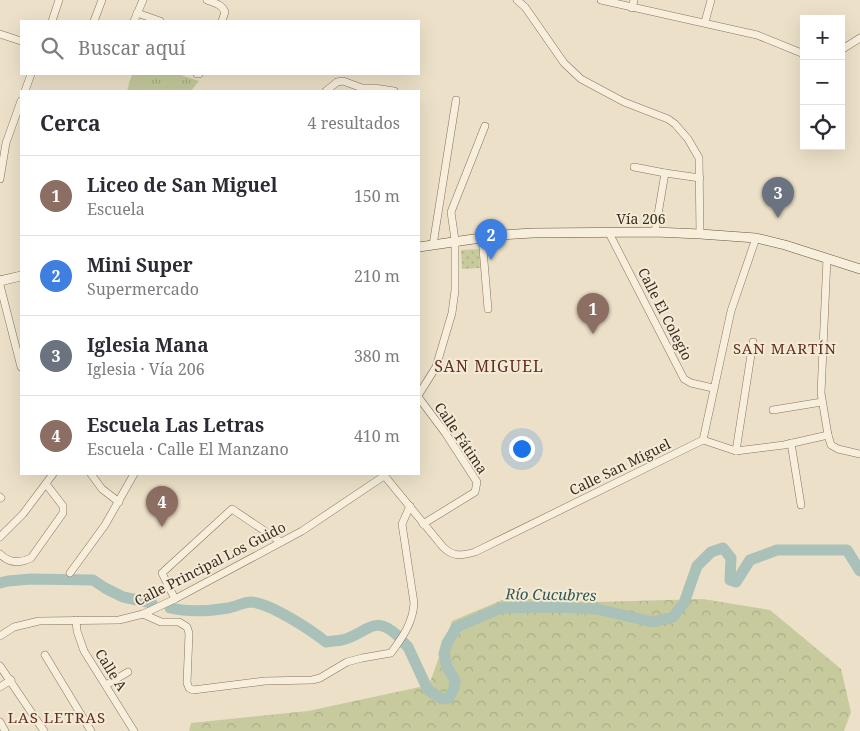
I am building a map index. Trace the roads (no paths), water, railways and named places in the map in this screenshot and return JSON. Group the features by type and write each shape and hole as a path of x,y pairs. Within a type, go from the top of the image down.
{"main road":[{"name":"Vía 206","path":"420,247 455,240 533,233 656,232 700,234 756,238 860,269"},
{"path":"0,283 20,276"}],"street":[{"path":"52,20 60,0"},
{"path":"94,20 102,0"},
{"path":"134,20 142,0"},
{"path":"207,0 224,8 225,12 222,20"},
{"path":"517,0 526,7 564,63 581,79 624,102 668,119 688,139 699,158 700,234"},
{"path":"601,0 633,4 757,35 800,52"},
{"path":"706,22 711,0"},
{"path":"138,13 157,20"},
{"path":"0,34 20,41"},
{"path":"845,47 860,38"},
{"path":"25,90 31,75"},
{"path":"327,90 344,80 362,90 374,88 387,90"},
{"path":"433,245 456,100"},
{"path":"0,179 3,142 20,104"},
{"path":"420,392 436,367 452,313 455,290 455,240 450,212 485,126"},
{"path":"634,167 700,178"},
{"path":"656,232 665,173"},
{"name":"Calle El Colegio","path":"609,233 684,379 691,383 713,388"},
{"path":"482,237 488,309"},
{"path":"756,238 731,311 703,440 736,451 791,443 828,434"},
{"path":"827,258 822,402 831,445 838,449 860,454"},
{"path":"0,283 20,363"},
{"path":"736,451 753,342"},
{"name":"Calle Fátima","path":"420,399 446,434 478,485 475,492 423,524"},
{"path":"773,410 822,402"},
{"name":"Calle San Miguel","path":"383,475 448,552 462,556 475,552 703,440"},
{"path":"791,443 801,505"},
{"path":"0,537 22,514 52,475"},
{"path":"92,475 102,489 120,502"},
{"path":"70,573 90,548 120,502 134,475"},
{"name":"Calle Principal Los Guido","path":"0,636 14,627 38,621 119,620 143,614 175,600 302,531 383,475"},
{"path":"0,554 5,560 13,562 31,558 63,513 62,506 46,484"},
{"path":"143,614 161,622 179,622 187,627 186,683 193,690 265,681 312,680 325,676 347,662 391,653 403,636 414,614 402,524 410,506"},
{"path":"175,600 162,573 232,509 281,542"},
{"name":"Calle A","path":"76,620 76,632 84,652 134,731"},
{"path":"45,655 91,731"},
{"path":"0,666 44,731"},
{"path":"106,685 128,672"},
{"path":"0,687 11,680"},
{"path":"0,722 5,731"}],"waterway":[{"name":"Río Cucubres","path":"403,642 408,647 428,690 442,699 449,698 454,688 455,680 447,667 444,654 447,643 457,627 501,608 554,607 597,609 653,622 673,617 684,603 697,566 711,552 723,548 731,558 730,580 736,582 750,560 777,550 847,550 860,571"},
{"name":"Río Cucubres","path":"0,583 31,579 93,580 123,597 152,603"},
{"name":"Río Cucubres","path":"170,608 192,611 214,610 251,602 279,612 301,624 326,642 351,637 376,625 383,626 399,637"}],"place":[{"name":"Iglesia Mana","path":"778,218"},
{"name":"Mini Super","path":"491,260"},
{"name":"Liceo de San Miguel","path":"593,334"},
{"name":"Escuela Las Letras","path":"162,527"}],"district":[{"name":"SAN MARTÍN","path":"785,349"},
{"name":"SAN MIGUEL","path":"489,366"},
{"name":"LAS LETRAS","path":"57,718"}]}
